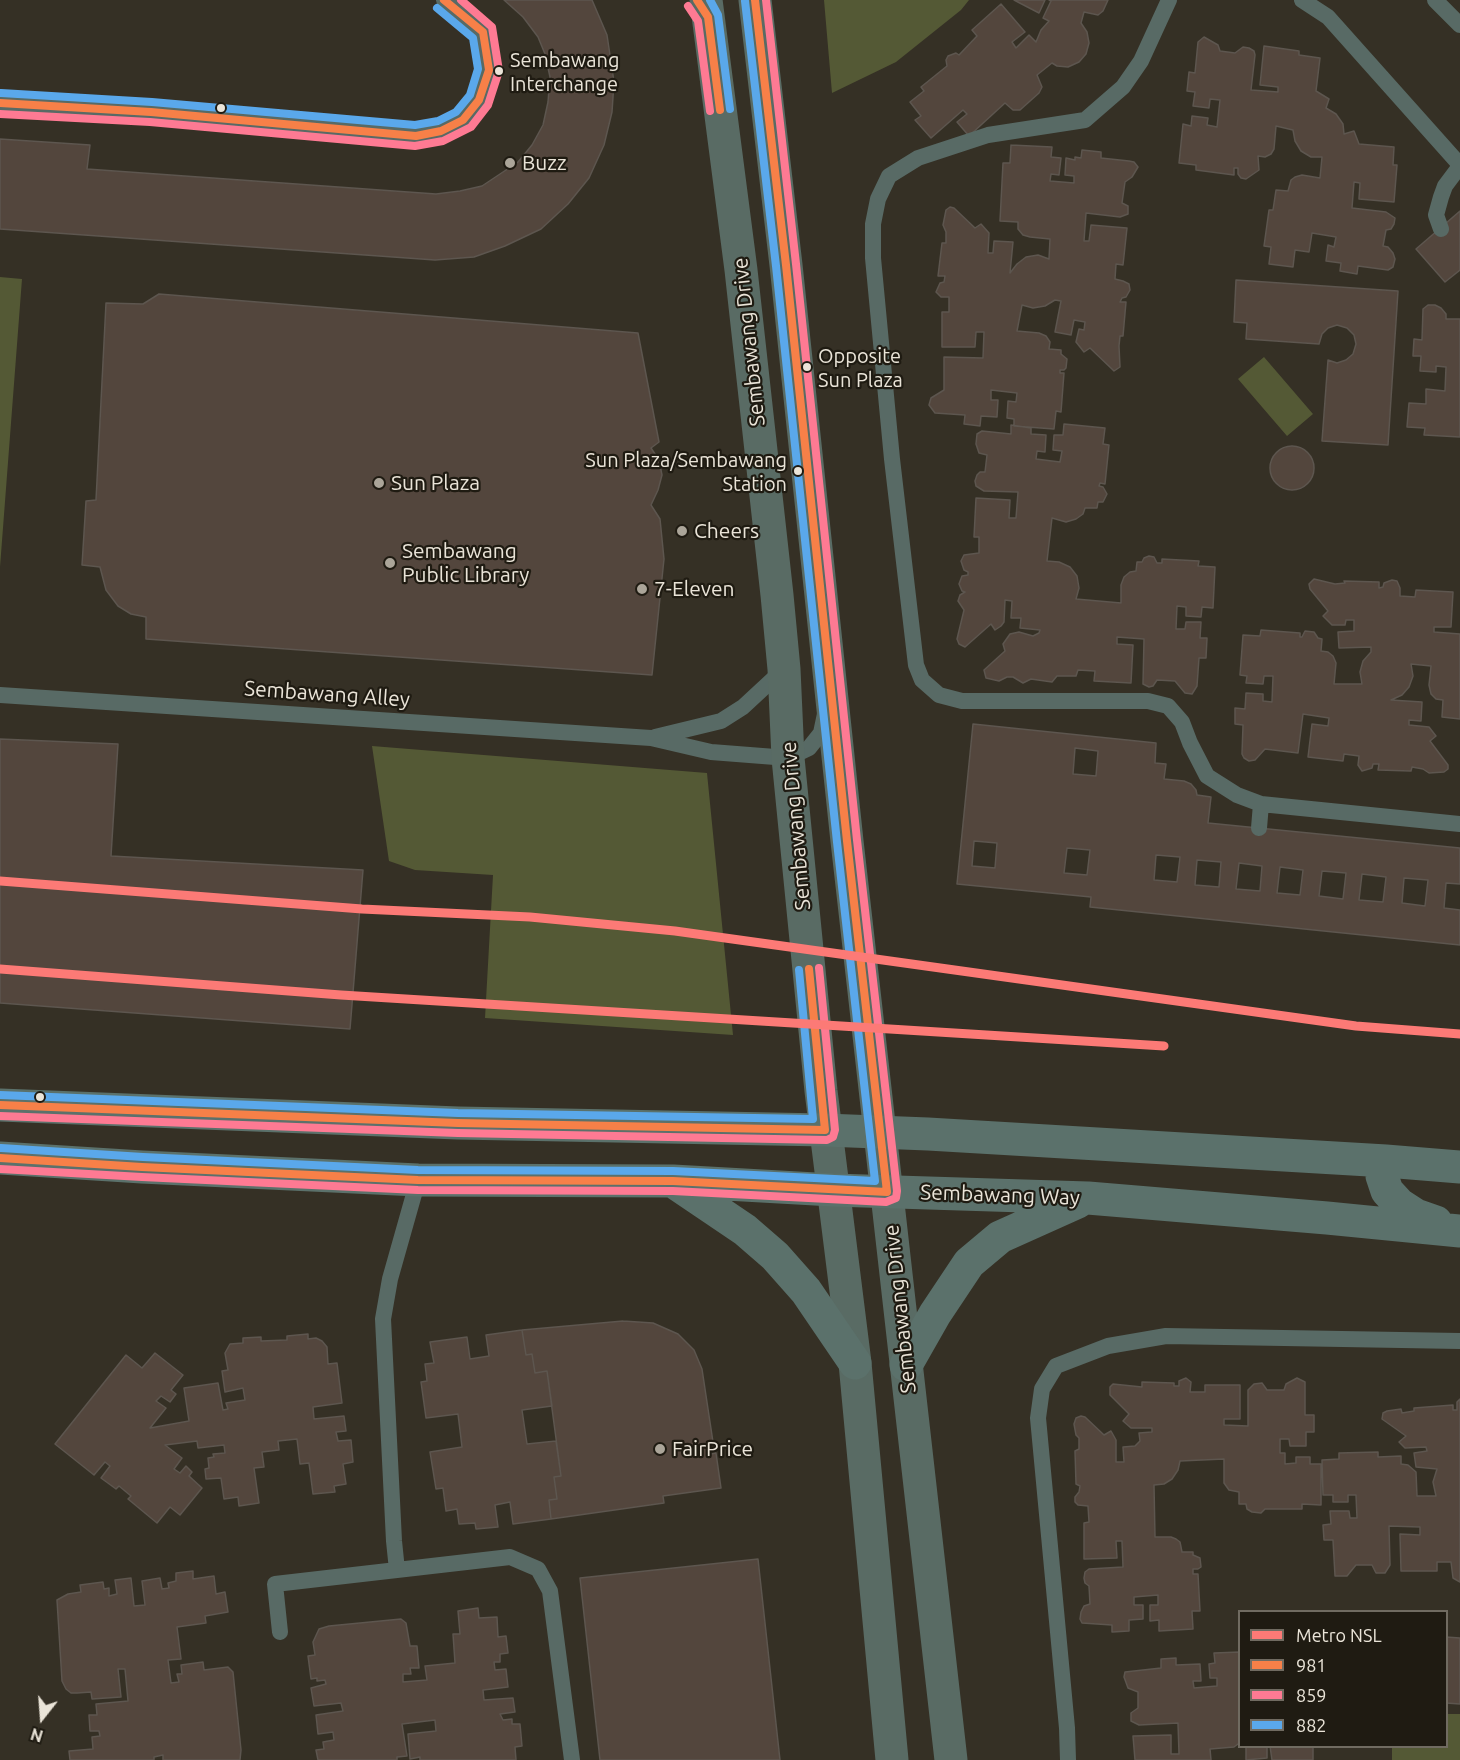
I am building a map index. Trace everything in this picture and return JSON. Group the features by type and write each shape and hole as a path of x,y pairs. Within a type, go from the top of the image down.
{"main road":[{"name":"Sembawang Drive","path":"755,0 951,1760"},
{"name":"Sembawang Drive","path":"703,6 741,270 784,669 788,758 825,1130 855,1363 892,1760"},
{"path":"0,1105 458,1124 880,1132 1460,1167"},
{"name":"Sembawang Way","path":"0,1158 153,1168 418,1180 673,1181 833,1190 1088,1198 1460,1231"},
{"path":"1386,1161 1382,1176 1387,1191 1399,1204 1416,1215 1460,1231"},
{"path":"673,1181 745,1230 775,1256 806,1291 855,1363"},
{"path":"906,1365 935,1314 969,1263 1000,1237 1088,1198"}],"lane":[{"path":"0,103 151,112 416,136 441,131 463,120 479,100 489,70 483,32 444,0"},
{"path":"1169,0 1141,61 1123,87 1085,120 988,135 918,158 889,176 878,199 873,224 873,258 892,459 916,665 922,680 939,695 962,701 1148,701 1168,706 1182,722 1207,776 1237,795 1261,804 1460,824"},
{"path":"1302,0 1328,17 1460,166 1445,186 1441,197 1436,215 1441,229"},
{"path":"1435,0 1460,25"},
{"name":"Sembawang Alley","path":"651,738 721,721 743,706 784,669"},
{"path":"788,758 809,748 821,733 831,686"},
{"name":"Sembawang Alley","path":"0,695 651,738 711,752 788,758"},
{"path":"1259,828 1261,804"},
{"path":"397,1570 393,1541 383,1319 390,1279 418,1180"},
{"path":"1068,1760 1067,1728 1038,1418 1042,1389 1056,1365 1107,1346 1166,1336 1460,1341"},
{"path":"280,1632 275,1584 510,1557 538,1569 550,1591 572,1760"}],"green space":[{"path":"824,0 969,0 961,10 896,62 832,93"},
{"path":"0,277 22,279 0,567"},
{"path":"1264,357 1313,414 1287,436 1238,379"},
{"path":"372,746 707,773 733,1035 485,1018 493,875 415,870 389,861"},
{"path":"1448,1714 1460,1714 1460,1760 1392,1760 1392,1748 1448,1748"}],"building":[{"path":"504,0 592,0 607,35 614,82 612,112 604,145 589,178 568,204 541,229 505,246 474,257 435,260 0,229 0,139 90,145 87,169 436,194 482,186 518,162 532,145 543,125 548,102 550,77 545,54 538,37 523,17"},
{"path":"1014,0 1045,0 1039,13"},
{"path":"1049,0 1108,0 1103,11 1098,15 1084,12 1081,23 1087,32 1089,43 1086,54 1079,62 1068,67 1052,63 1037,75 1042,87 1039,93 1020,110 1013,110 1005,103 969,136 957,122 967,114 963,110 931,138 915,120 921,116 910,102 924,91 921,87 947,66 948,56 956,53 959,55 977,36 972,30 1001,4 1025,32 1012,42 1016,48 1029,35 1036,42 1041,30 1049,21 1043,18 1051,1"},
{"path":"1204,37 1218,45 1220,51 1235,53 1243,47 1254,51 1251,90 1278,92 1278,87 1260,85 1264,46 1299,51 1299,55 1320,58 1316,91 1329,99 1326,108 1336,114 1343,124 1344,134 1354,131 1359,144 1394,147 1393,165 1397,165 1394,202 1359,199 1360,183 1354,182 1352,208 1386,212 1395,218 1391,229 1386,230 1383,246 1388,247 1393,253 1395,259 1393,267 1388,270 1358,266 1357,274 1340,271 1341,263 1326,261 1328,245 1334,247 1336,237 1312,233 1309,252 1295,250 1293,267 1269,264 1271,247 1264,246 1269,210 1273,210 1276,190 1288,191 1291,180 1302,175 1320,178 1322,157 1311,157 1301,151 1295,141 1293,130 1276,126 1274,149 1265,157 1258,156 1259,170 1246,179 1241,178 1238,174 1238,168 1234,168 1234,175 1196,170 1196,165 1179,163 1183,124 1191,126 1192,116 1208,118 1207,125 1217,127 1220,100 1210,99 1209,108 1193,106 1195,92 1187,91 1189,72 1195,73 1198,42"},
{"path":"1011,145 1052,147 1051,157 1061,158 1059,175 1051,174 1050,181 1074,183 1074,176 1065,175 1066,158 1075,160 1075,157 1081,158 1082,150 1101,152 1101,158 1134,162 1138,167 1132,177 1125,182 1122,203 1128,206 1128,214 1120,217 1086,213 1084,241 1089,241 1091,225 1127,228 1123,265 1116,264 1115,279 1129,284 1130,290 1120,302 1126,302 1123,336 1120,336 1119,346 1120,367 1114,371 1090,348 1084,352 1076,342 1079,329 1084,330 1085,322 1074,320 1071,335 1055,332 1061,301 1055,300 1045,306 1033,308 1022,305 1017,331 1046,336 1050,342 1049,349 1061,350 1061,354 1067,359 1066,368 1060,370 1060,373 1064,373 1061,412 1056,411 1054,429 1014,426 1014,419 1007,418 1008,401 1016,402 1017,393 991,390 991,400 998,400 997,417 981,416 980,426 964,424 965,415 935,413 929,405 931,398 944,390 944,357 983,358 984,332 976,332 975,347 942,347 942,312 949,312 949,297 941,297 936,292 940,283 944,282 945,276 938,276 942,243 946,243 946,232 943,225 946,210 950,207 954,208 975,228 981,224 989,233 988,253 993,253 994,241 1013,242 1010,273 1026,257 1038,255 1049,259 1050,239 1023,235 1018,229 1018,222 1000,221 1003,163 1010,163"},
{"path":"1460,211 1460,270 1445,282 1416,249"},
{"path":"1236,280 1398,291 1388,445 1322,441 1328,360 1337,363 1353,354 1356,344 1354,335 1347,328 1337,325 1328,328 1322,334 1319,344 1246,339 1247,323 1234,322"},
{"name":"Sun Plaza","path":"159,294 638,333 659,442 651,448 659,460 662,475 651,505 660,519 664,559 652,675 146,639 146,617 131,614 118,606 106,590 100,567 82,565 86,501 96,500 106,303 143,304"},
{"path":"1428,305 1441,308 1446,314 1446,319 1460,319 1460,437 1424,435 1425,428 1407,427 1409,403 1426,404 1426,389 1445,391 1446,367 1436,366 1436,372 1420,371 1421,356 1413,356 1414,339 1422,340 1423,309"},
{"path":"1064,424 1105,428 1103,444 1109,445 1105,484 1100,483 1099,486 1103,487 1107,494 1103,502 1098,502 1097,508 1085,508 1083,514 1076,519 1066,522 1052,518 1047,561 1059,562 1070,567 1077,576 1079,588 1076,599 1121,603 1121,585 1124,577 1136,571 1137,562 1142,562 1149,556 1154,557 1157,563 1162,563 1162,559 1199,561 1198,566 1215,567 1213,608 1202,607 1201,617 1186,616 1186,607 1177,606 1176,629 1185,629 1186,622 1201,622 1200,638 1207,638 1206,658 1199,658 1197,686 1192,694 1185,693 1175,681 1157,680 1153,686 1149,687 1143,684 1144,639 1117,637 1117,644 1133,645 1131,683 1094,681 1095,671 1078,670 1076,676 1057,676 1052,682 1031,679 1023,683 1013,677 999,681 986,678 984,670 1005,651 1003,644 1010,634 1019,632 1033,636 1039,633 1040,630 1020,628 1021,618 1011,618 1012,601 1005,600 1004,622 1001,626 995,630 991,624 965,647 959,644 957,639 964,610 958,601 960,595 965,592 959,584 962,576 968,575 961,561 964,555 979,553 979,537 974,537 976,498 1010,500 1009,518 1016,518 1018,492 984,491 976,486 977,475 985,472 987,455 979,453 976,444 977,434 982,431 1011,434 1011,425 1031,428 1031,434 1046,435 1045,452 1037,451 1036,459 1060,462 1062,451 1053,450 1054,435 1063,435"},
{"path":"1292,446 1301,447 1308,452 1313,459 1313,477 1308,484 1301,489 1292,490 1283,489 1276,484 1271,477 1270,468 1271,459 1276,452 1283,447"},
{"path":"1314,579 1335,584 1345,583 1344,581 1379,582 1379,588 1392,580 1397,581 1400,596 1415,597 1416,590 1453,592 1451,627 1434,627 1434,632 1460,634 1460,719 1442,717 1443,700 1436,699 1431,694 1429,685 1431,666 1411,664 1413,676 1409,687 1402,695 1391,700 1422,702 1421,721 1409,720 1409,725 1429,727 1436,736 1430,741 1448,765 1448,769 1444,772 1429,773 1412,767 1411,771 1378,770 1379,764 1373,764 1372,768 1362,771 1358,765 1359,756 1344,754 1343,761 1308,757 1312,724 1328,726 1329,718 1303,714 1298,753 1265,749 1255,760 1249,761 1244,758 1242,754 1243,725 1235,724 1235,708 1245,709 1246,693 1263,694 1263,701 1272,702 1273,676 1264,676 1263,684 1246,683 1247,676 1240,675 1243,635 1260,636 1261,630 1300,633 1302,637 1305,631 1314,632 1318,638 1322,639 1321,651 1333,656 1336,663 1334,684 1362,684 1360,672 1363,661 1371,652 1371,647 1339,648 1338,632 1354,631 1354,620 1346,620 1345,625 1332,625 1323,616 1328,611 1310,589 1309,584"},
{"path":"973,724 1156,743 1155,763 1166,764 1164,779 1184,781 1191,784 1197,795 1211,797 1208,823 1460,848 1460,884 1446,883 1444,908 1460,910 1460,945 1090,907 1091,897 957,884","holes":["1075,748 1098,751 1096,776 1073,774","974,841 997,843 995,868 972,866","1067,848 1090,850 1087,875 1064,873","1156,855 1180,857 1177,882 1154,880","1197,860 1221,862 1219,887 1195,885","1239,863 1262,866 1260,891 1236,889","1280,867 1303,870 1300,895 1277,893","1322,871 1346,873 1343,899 1319,896","1362,874 1386,877 1383,902 1359,900","1404,878 1428,880 1425,906 1402,903"]},
{"path":"0,739 118,744 111,856 363,870 350,1029 0,1003"},
{"path":"623,1321 653,1323 678,1334 694,1350 702,1369 713,1442 709,1443 711,1454 716,1453 721,1488 663,1496 664,1503 551,1519 549,1500 557,1499 554,1477 561,1476 547,1371 535,1373 532,1354 526,1355 522,1330"},
{"path":"522,1330 526,1355 532,1354 535,1373 547,1371 552,1406 522,1410 527,1444 556,1441 561,1476 554,1477 557,1499 549,1500 551,1519 513,1524 510,1502 495,1505 498,1527 476,1529 475,1523 459,1524 457,1509 446,1511 443,1488 436,1489 430,1452 462,1447 458,1414 426,1418 421,1382 427,1381 425,1364 434,1363 430,1342 467,1337 470,1359 489,1356 486,1335"},
{"path":"308,1334 308,1339 316,1338 327,1347 328,1364 337,1363 342,1403 313,1407 314,1419 344,1416 346,1431 336,1432 338,1441 351,1440 353,1462 343,1464 346,1484 334,1486 335,1492 313,1494 309,1463 300,1464 297,1439 278,1441 279,1450 262,1452 264,1467 254,1468 259,1503 239,1506 238,1497 224,1499 221,1478 206,1479 205,1469 209,1468 208,1458 214,1457 213,1454 225,1453 224,1445 198,1448 197,1441 165,1445 182,1458 174,1469 180,1473 186,1466 192,1472 189,1476 202,1488 180,1515 170,1507 157,1523 128,1499 131,1496 119,1486 116,1489 101,1478 110,1466 105,1462 94,1475 55,1444 126,1355 142,1368 155,1353 183,1375 171,1390 176,1394 170,1402 161,1396 156,1401 166,1408 150,1428 189,1421 184,1388 218,1383 223,1410 228,1409 226,1403 245,1400 243,1388 225,1392 222,1371 228,1370 225,1353 230,1344 243,1343 243,1338 261,1337 261,1341 287,1340 287,1336"},
{"path":"1186,1378 1191,1382 1190,1392 1205,1392 1205,1385 1240,1385 1240,1419 1224,1419 1224,1425 1248,1426 1248,1390 1254,1384 1262,1383 1267,1390 1284,1390 1286,1384 1297,1378 1305,1382 1305,1415 1314,1415 1314,1432 1306,1432 1306,1446 1290,1446 1289,1439 1280,1439 1280,1453 1285,1453 1285,1464 1296,1463 1296,1457 1310,1457 1310,1464 1321,1464 1321,1505 1302,1504 1302,1509 1265,1509 1261,1513 1252,1512 1247,1509 1246,1504 1239,1504 1239,1492 1229,1490 1224,1483 1224,1459 1180,1461 1178,1470 1172,1479 1164,1484 1154,1485 1155,1537 1176,1539 1180,1542 1182,1552 1193,1552 1193,1555 1200,1558 1201,1567 1193,1569 1193,1574 1198,1574 1200,1611 1192,1611 1193,1629 1159,1631 1159,1620 1150,1621 1150,1605 1158,1605 1158,1595 1134,1597 1134,1605 1143,1605 1143,1619 1129,1620 1129,1631 1112,1632 1112,1625 1082,1623 1081,1612 1084,1606 1090,1604 1089,1586 1085,1583 1084,1578 1085,1572 1089,1569 1123,1567 1122,1541 1116,1541 1117,1558 1084,1559 1084,1523 1089,1522 1088,1506 1078,1505 1075,1502 1080,1486 1076,1484 1075,1451 1079,1449 1079,1438 1076,1435 1074,1424 1076,1418 1085,1417 1104,1435 1111,1431 1116,1440 1116,1462 1124,1462 1123,1447 1135,1446 1140,1441 1139,1433 1152,1432 1152,1428 1131,1428 1123,1421 1129,1414 1110,1395 1110,1387 1113,1384 1142,1387 1142,1382 1174,1383 1174,1386 1179,1386 1179,1381"},
{"path":"1460,1399 1460,1582 1453,1578 1451,1562 1437,1562 1437,1571 1401,1571 1400,1534 1420,1535 1420,1527 1389,1526 1390,1565 1385,1573 1376,1573 1372,1565 1356,1565 1347,1576 1335,1576 1333,1540 1324,1540 1323,1525 1331,1524 1330,1511 1349,1511 1350,1518 1357,1518 1356,1495 1348,1495 1348,1502 1333,1502 1333,1495 1323,1495 1322,1460 1339,1459 1339,1453 1378,1452 1378,1457 1401,1456 1401,1464 1408,1465 1416,1472 1417,1496 1436,1496 1433,1482 1437,1469 1416,1467 1414,1453 1427,1451 1426,1447 1405,1448 1399,1442 1406,1436 1382,1419 1383,1413 1401,1409 1402,1413 1414,1411 1414,1408 1453,1405 1453,1410 1457,1410 1457,1402"},
{"path":"758,1559 780,1760 600,1760 580,1578"},
{"path":"193,1571 193,1579 214,1576 216,1594 225,1592 228,1612 205,1616 206,1623 177,1627 181,1659 168,1660 171,1683 179,1682 177,1674 182,1674 181,1665 203,1662 204,1670 228,1667 233,1672 240,1760 163,1760 163,1755 154,1757 154,1760 70,1760 69,1751 93,1749 92,1737 100,1736 99,1731 90,1731 89,1715 97,1715 96,1704 128,1701 125,1669 118,1669 121,1697 92,1699 91,1692 71,1693 66,1689 62,1681 57,1600 68,1594 81,1592 80,1585 103,1582 104,1589 109,1588 109,1596 117,1594 115,1580 131,1578 134,1606 145,1605 142,1581 160,1578 162,1589 169,1588 168,1583 176,1581 176,1573"},
{"path":"478,1608 479,1618 497,1617 498,1637 506,1636 508,1653 500,1654 500,1662 494,1662 495,1670 506,1669 508,1687 483,1690 484,1700 513,1698 515,1712 500,1714 503,1720 512,1719 512,1724 520,1724 522,1746 515,1747 516,1760 420,1760 420,1757 410,1759 408,1734 436,1731 435,1720 402,1724 407,1756 397,1757 397,1760 318,1760 316,1750 324,1749 323,1742 334,1740 333,1732 318,1734 316,1715 343,1711 341,1703 314,1706 311,1688 326,1684 325,1680 311,1679 308,1656 315,1655 313,1642 319,1629 401,1619 406,1623 410,1646 417,1646 419,1668 410,1668 411,1674 403,1674 403,1682 427,1680 425,1666 455,1663 453,1634 460,1634 458,1611"},
{"path":"1448,1637 1460,1638 1460,1704 1448,1703"},
{"path":"1238,1652 1238,1744 1234,1747 1210,1749 1211,1760 1135,1760 1133,1736 1171,1735 1171,1754 1179,1754 1178,1723 1139,1725 1131,1721 1131,1713 1138,1708 1138,1692 1128,1688 1124,1677 1125,1672 1161,1668 1161,1659 1176,1658 1176,1665 1200,1664 1201,1681 1193,1681 1194,1688 1217,1686 1217,1678 1210,1678 1209,1664 1215,1663 1214,1653"},
{"path":"1246,1748 1267,1748 1267,1758 1246,1760"},
{"path":"1270,1748 1313,1748 1313,1760 1272,1760"}],"metro line":[{"name":"NSL","path":"0,881 362,909 530,917 675,931 1356,1026 1460,1034"},
{"name":"NSL","path":"0,969 341,995 1164,1046"}],"transit line":[{"name":"981","path":"0,103 151,112 416,136 441,131 463,120 479,100 489,70 483,32 444,0"},
{"name":"859","path":"0,114 150,122 415,146 443,141 471,127 488,105 499,71 492,27 461,0"},
{"name":"981","path":"697,0 708,17 720,110"},
{"name":"882","path":"710,0 718,15 730,109"},
{"name":"981","path":"0,1158 418,1180 673,1181 887,1192 755,0"},
{"name":"859","path":"0,1169 418,1190 673,1191 886,1202 896,1198 766,0"},
{"name":"882","path":"1,1148 418,1170 673,1171 875,1181 745,1"},
{"name":"859","path":"688,6 698,21 710,111"},
{"name":"882","path":"1,93 152,102 415,125 438,121 456,112 470,95 478,69 473,38 437,8"},
{"name":"859","path":"0,1116 458,1133 827,1140 833,1137 835,1130 819,968"},
{"name":"981","path":"0,1105 458,1123 825,1130 809,969"},
{"name":"882","path":"0,1095 458,1113 813,1119 799,970"}],"place":[{"name":"Sembawang Interchange","path":"499,71"},
{"name":"Buzz","path":"510,163"},
{"name":"Opposite Sun Plaza","path":"807,367"},
{"name":"Sun Plaza/Sembawang Station","path":"798,471"},
{"name":"Sun Plaza","path":"379,483"},
{"name":"Cheers","path":"682,531"},
{"name":"Sembawang Public Library","path":"390,563"},
{"name":"7-Eleven","path":"642,589"},
{"name":"FairPrice","path":"660,1449"}]}
